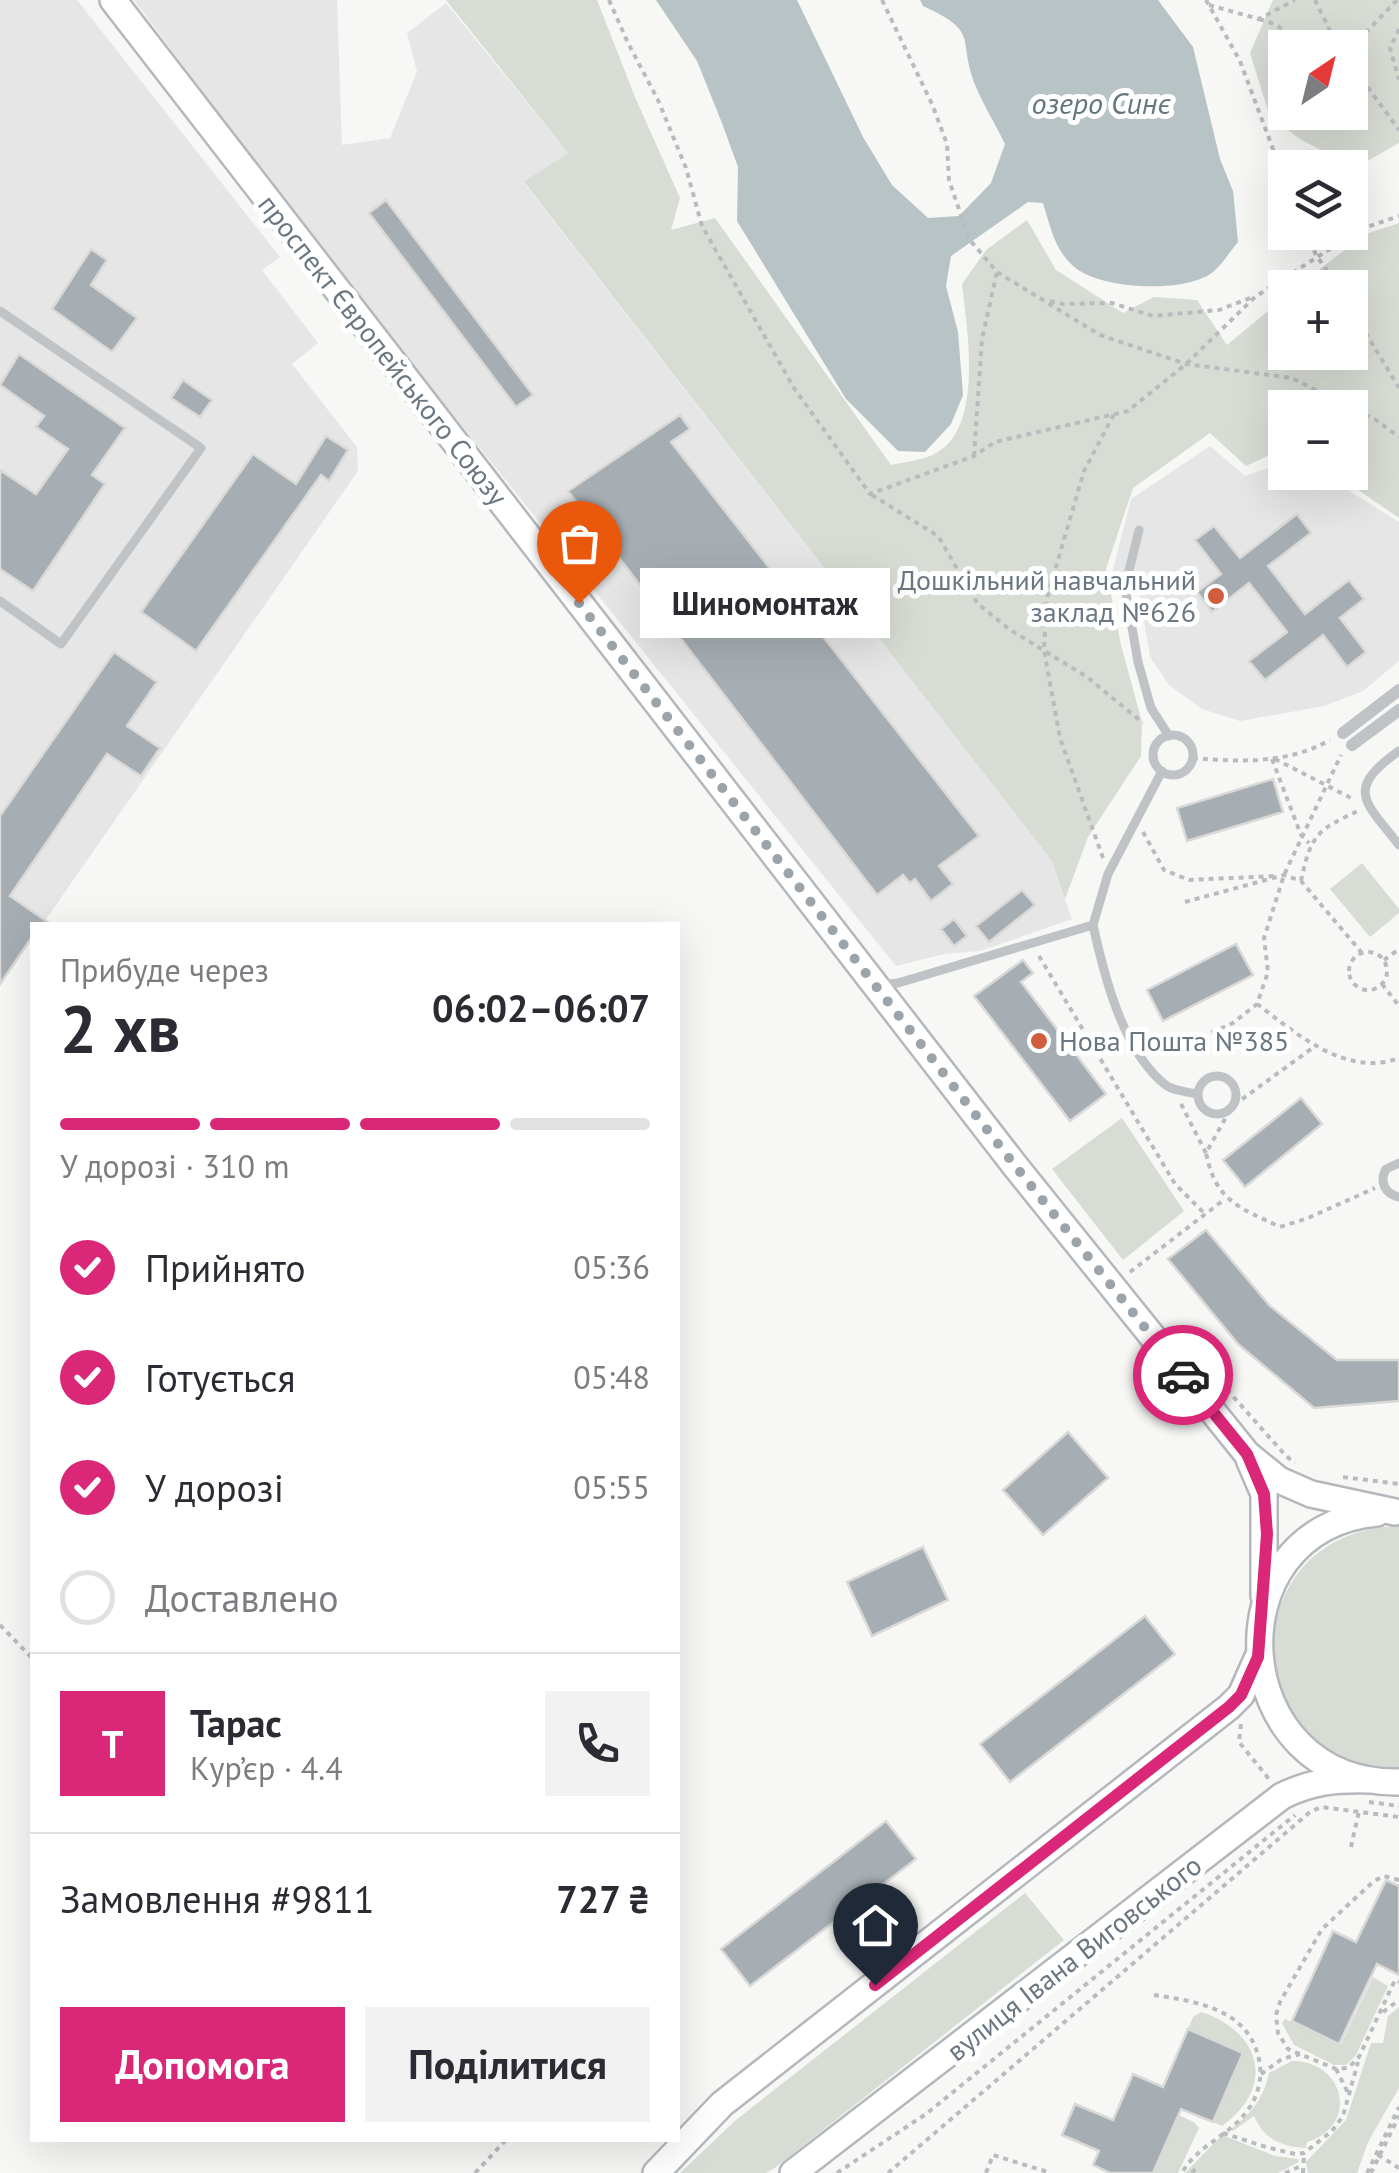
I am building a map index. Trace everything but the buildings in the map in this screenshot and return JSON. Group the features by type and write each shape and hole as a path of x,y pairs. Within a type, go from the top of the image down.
{"main road":[{"name":"проспект Європейського Союзу","path":"114,0 876,986 1247,1454 1280,1480 1311,1494 1397,1512"},
{"name":"проспект Європейського Союзу","path":"1247,1454 1264,1494 1267,1534 1258,1657"},
{"path":"1264,1606 1273,1583 1304,1545 1346,1520 1397,1512"},
{"path":"1258,1657 1262,1682 1284,1728 1322,1762 1388,1789"},
{"path":"656,2173 722,2104 1229,1707 1241,1695 1258,1657"},
{"name":"вулиця Івана Виговського","path":"793,2173 1282,1796 1330,1779 1388,1789"}],"street":[{"path":"1399,690 1345,731 1354,744 1399,710"}],"lane":[{"path":"0,311 201,448 61,644 0,601"},
{"path":"1139,530 1124,587 1138,662 1151,708 1166,737"},
{"path":"1162,771 1181,773 1193,758 1187,740 1166,737"},
{"path":"1162,771 1154,754 1166,737"},
{"path":"1399,751 1369,775 1364,793 1369,806 1399,845"},
{"path":"1162,771 1108,874 1093,925 1106,984 1123,1024 1148,1064 1169,1088 1197,1094"},
{"path":"876,986 898,983 1093,925"},
{"path":"1222,1076 1234,1086 1232,1108 1214,1114 1205,1110 1197,1094 1205,1079 1222,1076"},
{"path":"1399,1162 1386,1169 1383,1183 1388,1192 1399,1197"}],"path":[{"path":"609,0 686,168 702,226 794,388 870,494 938,536 977,603 1009,628 1087,676 1166,737"},
{"path":"882,0 947,144 949,180 970,239 997,272 1100,335 1186,364 1292,378 1376,420 1399,437"},
{"path":"1259,19 1295,0"},
{"path":"1315,0 1330,30"},
{"path":"1368,30 1397,0"},
{"path":"1208,2 1284,30"},
{"path":"1208,2 1240,62 1273,150"},
{"path":"1399,29 1390,48 1399,80"},
{"path":"1368,88 1399,130"},
{"path":"870,494 974,456 996,442 1128,410 1186,364 1255,297 1361,229 1399,216"},
{"path":"1314,250 1326,270"},
{"path":"974,456 982,339 997,272"},
{"path":"1046,300 1064,304 1112,303 1153,316 1220,310 1255,297"},
{"path":"1368,337 1399,388"},
{"path":"1108,874 1060,738 1044,650 1048,598 1084,471 1114,414"},
{"path":"1193,758 1238,762 1273,759 1322,744 1345,731"},
{"path":"1123,1024 1150,1039 1197,1038 1233,1023 1257,1004 1268,972 1264,938 1284,875 1342,754 1354,744"},
{"path":"1273,759 1369,806"},
{"path":"1273,759 1301,835 1309,843"},
{"path":"1301,882 1309,843 1324,826 1369,806"},
{"path":"1139,813 1144,836 1164,870 1189,880 1284,875 1301,882 1362,954"},
{"path":"1185,902 1284,875"},
{"path":"1032,943 1175,1184 1206,1215"},
{"path":"1384,960 1399,949"},
{"path":"1372,953 1384,960 1387,975 1382,984 1366,990 1352,980 1350,966 1362,954 1372,953"},
{"path":"1382,984 1399,1006"},
{"path":"1257,1004 1314,1047 1340,1057 1387,1062 1399,1058"},
{"path":"1206,1153 1232,1108 1314,1047"},
{"path":"1169,1088 1188,1114 1224,1199 1280,1227 1359,1197 1383,1183"},
{"path":"1126,1276 1224,1199"},
{"path":"1276,1458 1298,1472"},
{"path":"1330,1476 1399,1484"},
{"path":"0,1625 30,1656"},
{"path":"1241,1724 1240,1742 1273,1784"},
{"path":"837,2173 926,2114 1304,1806"},
{"path":"888,2173 1310,1812 1321,1807 1399,1817"},
{"path":"1351,1847 1358,1812"},
{"path":"1359,2057 1348,2068 1336,2069 1288,2049 1280,2041 1276,2015 1322,1929 1374,1881 1384,1876 1399,1880"},
{"path":"1222,2132 1295,2154 1304,2152 1332,2131 1343,2116 1359,2057 1395,1980 1399,1982"},
{"path":"1154,1995 1200,2002 1226,2012 1246,2029 1261,2074 1256,2098 1242,2118 1222,2132 1182,2173"},
{"path":"1379,2015 1399,2000"},
{"path":"1261,2074 1282,2058 1300,2054"},
{"path":"1336,2069 1349,2095"},
{"path":"1369,2173 1399,2107"},
{"path":"1376,2154 1399,2116"},
{"path":"476,2173 504,2142"},
{"path":"1303,2173 1304,2152"},
{"path":"1376,2154 1399,2168"},
{"path":"986,2173 993,2155 1051,2173"},
{"path":"1285,2173 1302,2166"}],"shaded area":[{"path":"0,0 77,0 280,257 262,270 318,343 292,364 357,447 358,471 44,922 30,922 30,942 0,986"},
{"path":"134,0 337,0 342,145 390,138 417,72 407,33 446,3 568,153 524,183 1052,861 1072,919 980,951 944,954 896,966 332,264"},
{"path":"446,0 597,0 680,198 671,230 715,218 891,465 936,453 951,440 961,422 969,376 962,284 986,250 1027,220 1056,270 1123,313 1154,297 1197,300 1227,345 1268,311 1268,370 1368,370 1368,270 1318,270 1345,250 1368,250 1368,233 1399,223 1399,518 1358,490 1368,490 1368,390 1268,390 1268,456 1246,466 1210,433 1133,488 1106,569 1142,722 1141,756 1088,837 1065,899 1052,861 524,182 568,153"},
{"path":"1273,0 1399,0 1399,143 1368,161 1368,150 1321,150 1288,130 1368,130 1368,30 1268,30 1268,111 1250,53"},
{"path":"1210,446 1245,476 1268,468 1268,490 1349,490 1399,522 1399,661 1363,691 1324,706 1240,721 1202,709 1169,685 1150,657 1139,589 1109,585 1131,499"},
{"path":"1362,863 1399,909 1370,937 1330,889"},
{"path":"1122,1118 1184,1211 1123,1260 1052,1169"},
{"path":"1399,1526 1399,1767 1345,1757 1305,1731 1282,1693 1273,1649 1281,1605 1304,1566 1343,1538"},
{"path":"1025,1893 1064,1940 776,2167 766,2173 680,2173 736,2120"},
{"path":"1373,1977 1388,1986 1356,2055 1346,2065 1334,2065 1294,2045 1282,2023 1285,2019 1341,2044"},
{"path":"1399,2007 1399,2088 1368,2142 1357,2173 1308,2173 1306,2162 1346,2120 1371,2043 1383,2043 1388,2016"},
{"path":"1201,2012 1238,2033 1255,2062 1250,2095 1222,2126 1213,2122 1243,2053 1188,2029 1193,2017"},
{"path":"1292,2061 1324,2071 1334,2082 1339,2109 1334,2123 1324,2134 1307,2142 1306,2148 1274,2140 1254,2116 1233,2131 1260,2098 1269,2073"},
{"path":"1178,2115 1199,2128 1178,2173 1153,2173"},
{"path":"1222,2135 1299,2162 1278,2173 1185,2173"}],"water":[{"name":"озеро Синє","path":"656,0 797,0 863,137 892,185 928,218 959,216 991,183 1005,144 976,87 960,31 920,0 1158,0 1193,47 1220,159 1233,191 1238,242 1217,269 1200,279 1163,286 1121,284 1101,280 1072,265 1057,244 1043,203 1028,202 951,256 946,286 958,332 963,395 951,424 925,452 898,451 846,399 737,221 738,167 722,123 697,61"}],"way so far":[{"path":"579,603 1016,1167 1183,1375"}],"place":[{"name":"Дошкільний навчальний заклад №626","path":"1216,596"},
{"name":"Шиномонтаж","path":"579,603"},
{"name":"Нова Пошта №385","path":"1039,1041"}],"route":[{"path":"875,1985 1229,1707 1249,1680 1258,1657 1258,1631 1264,1606 1264,1494 1247,1454 1183,1375"}]}
